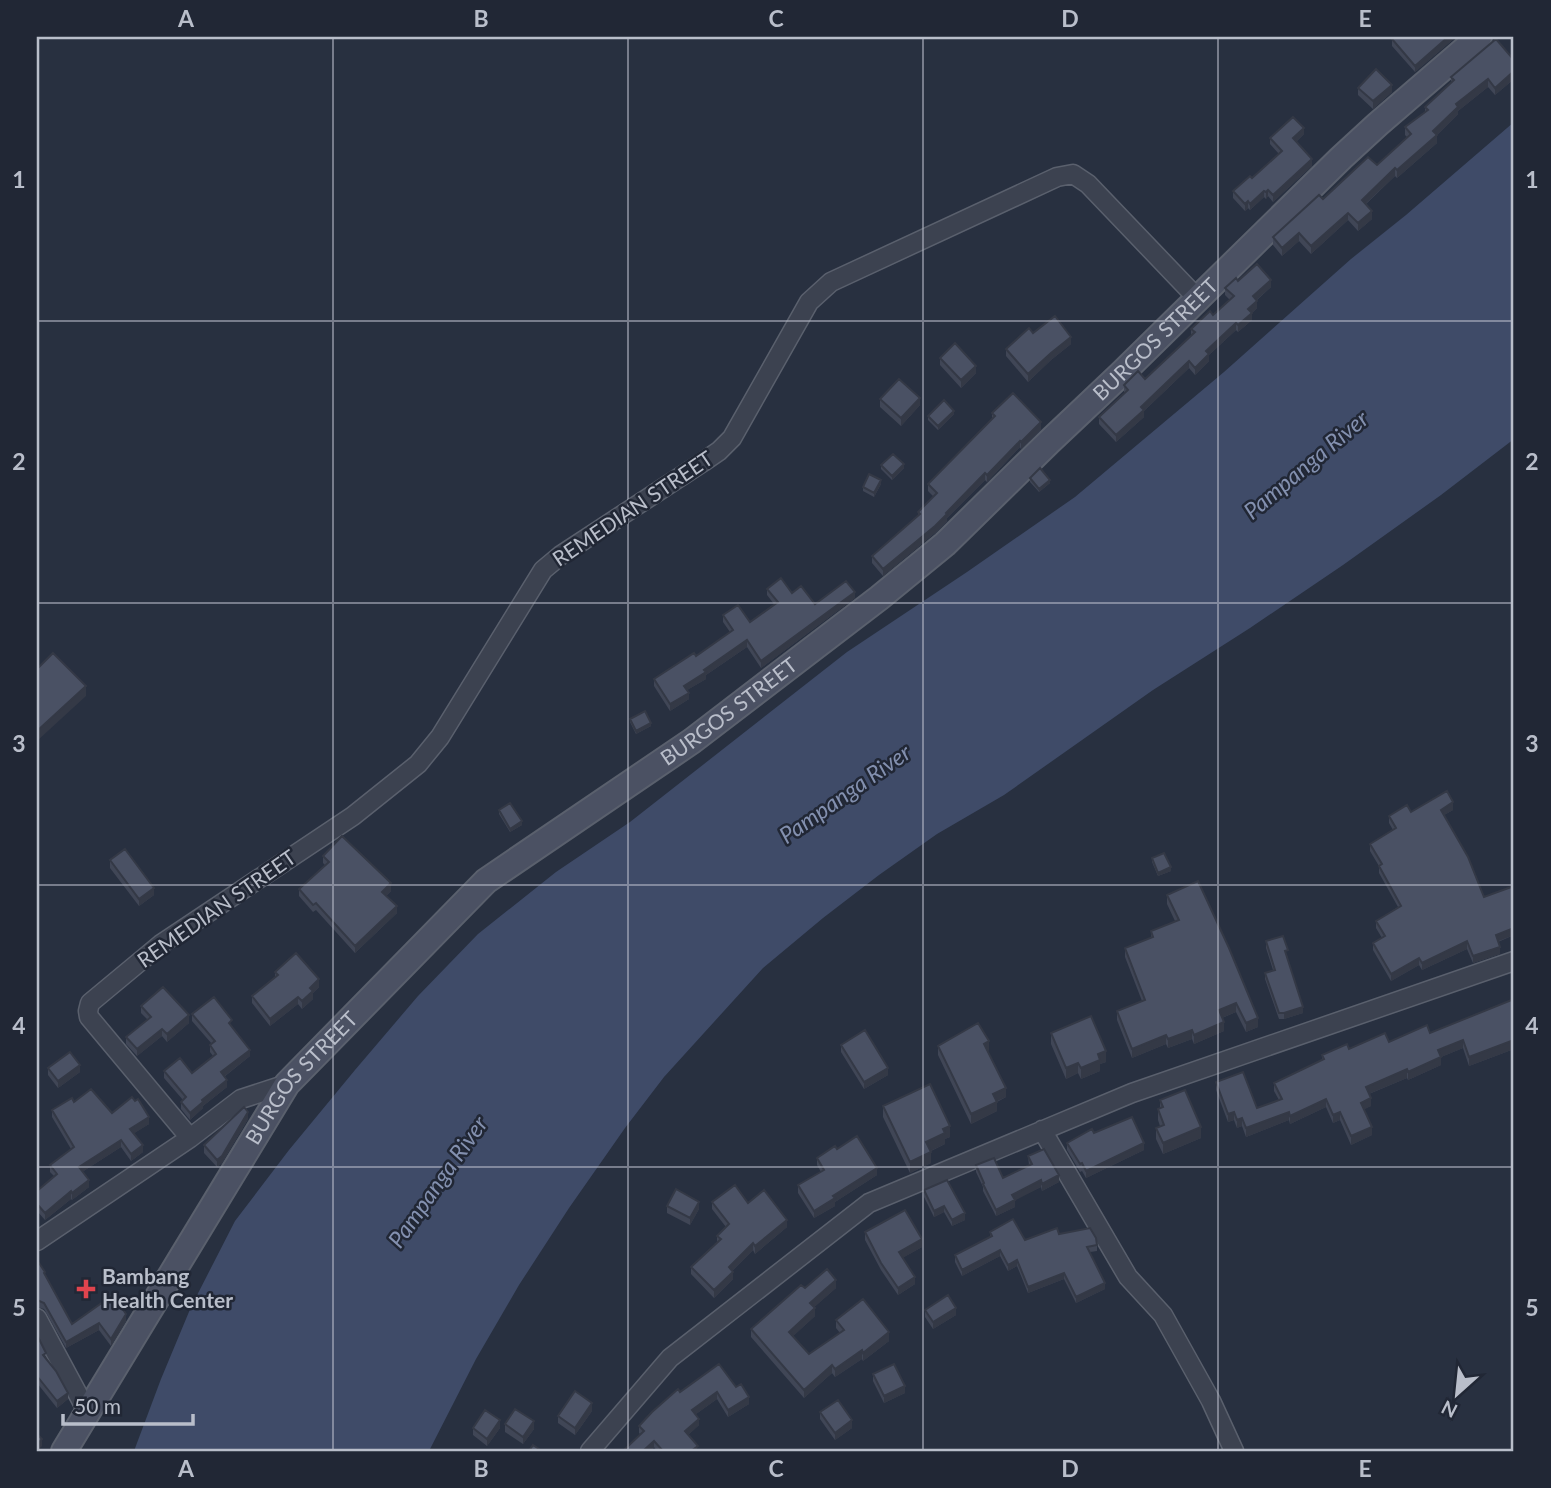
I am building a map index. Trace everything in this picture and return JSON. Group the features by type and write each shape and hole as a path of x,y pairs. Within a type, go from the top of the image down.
{"street":[{"name":"BURGOS STREET","path":"64,1451 286,1084 486,881 692,741 946,544 1378,124 1479,37"},
{"name":"REMEDIAN STREET","path":"190,1138 89,1017 90,1003 161,944 353,816 418,764 440,737 543,570 561,555 719,451 732,438 808,302 831,282 1057,177 1073,174 1088,184 1198,299"},
{"path":"590,1451 670,1358 869,1203 1132,1093 1514,961"},
{"path":"37,1241 190,1138 241,1099 286,1084"},
{"path":"1042,1130 1128,1277 1163,1315 1211,1401 1234,1451"},
{"path":"37,1318 89,1413"}],"water":[{"name":"Pampanga River","path":"1514,122 1514,439 1343,565 1153,690 1004,795 937,834 823,918 763,968 664,1077 569,1208 519,1285 476,1359 429,1451 134,1451 191,1307 235,1221 355,1070 418,996 478,934 556,872 630,822 847,652 1075,497"}],"building":[{"path":"1448,37 1415,66 1392,39"},
{"path":"1496,39 1514,60 1514,71 1495,88 1488,79 1456,104 1458,107 1433,131 1437,135 1397,170 1395,168 1362,200 1372,211 1358,223 1348,213 1311,246 1299,233 1282,248 1273,237 1319,195 1323,199 1368,157 1377,165 1411,134 1405,127 1428,110 1425,107 1454,80 1451,77"},
{"path":"1376,69 1392,85 1373,101 1358,88"},
{"path":"1293,117 1304,128 1293,138 1312,159 1273,195 1268,190 1264,191 1250,204 1248,201 1245,204 1233,191 1282,151 1270,138"},
{"path":"1257,264 1271,280 1253,296 1257,301 1248,309 1252,313 1238,325 1236,323 1206,351 1209,354 1195,368 1189,361 1141,407 1144,410 1116,435 1099,417 1128,390 1124,385 1138,371 1145,379 1195,332 1191,329 1210,311 1213,315 1234,296 1225,288 1236,278 1238,281"},
{"path":"1055,316 1071,337 1028,374 1006,349 1029,328 1033,333"},
{"path":"955,343 976,366 961,380 940,358"},
{"path":"899,379 920,398 901,418 880,399"},
{"path":"1013,393 1041,422 987,475 985,473 935,526 883,569 872,556 920,514 918,512 937,493 928,484 995,416 992,413"},
{"path":"944,400 954,411 938,426 928,416"},
{"path":"893,454 904,464 892,476 881,465"},
{"path":"1040,468 1050,480 1039,489 1030,478"},
{"path":"869,474 881,480 874,493 863,487"},
{"path":"781,578 792,593 801,586 815,604 846,581 855,592 761,661 747,640 684,686 689,693 670,704 654,679 694,653 696,656 733,630 723,615 738,605 750,622 778,602 767,589"},
{"path":"53,653 86,686 37,731 37,669"},
{"path":"645,711 651,723 636,731 630,719"},
{"path":"1447,791 1453,802 1441,810 1468,857 1484,897 1514,886 1514,928 1496,935 1500,947 1473,956 1467,941 1422,963 1419,958 1391,974 1373,943 1385,936 1376,921 1401,906 1370,844 1396,828 1389,816 1407,805 1411,812"},
{"path":"510,803 522,821 510,829 499,810"},
{"path":"342,836 391,883 382,892 397,906 355,946 316,903 313,905 299,889 329,862 323,856"},
{"path":"125,849 154,888 139,899 110,860"},
{"path":"1164,853 1171,867 1158,873 1152,858"},
{"path":"1198,881 1258,1018 1246,1023 1236,1003 1219,1010 1224,1022 1194,1035 1192,1030 1168,1039 1166,1035 1132,1049 1117,1011 1145,1000 1125,948 1153,937 1151,931 1179,920 1167,895"},
{"path":"1283,936 1288,950 1285,951 1303,1007 1279,1013 1265,973 1275,970 1266,941"},
{"path":"296,953 319,979 310,988 313,991 302,1001 298,997 270,1019 252,996 278,975 275,972"},
{"path":"163,987 189,1015 167,1034 162,1029 137,1049 126,1037 151,1017 141,1006"},
{"path":"214,997 232,1020 229,1023 250,1050 221,1072 227,1080 190,1113 181,1102 186,1097 164,1071 180,1058 192,1073 216,1054 210,1045 215,1041 192,1014"},
{"path":"1514,999 1514,1040 1469,1057 1463,1040 1438,1050 1441,1057 1366,1087 1371,1098 1361,1103 1372,1127 1351,1136 1340,1112 1333,1115 1326,1099 1290,1116 1289,1112 1246,1128 1242,1118 1237,1120 1234,1112 1228,1114 1216,1082 1243,1072 1257,1108 1282,1099 1274,1083 1324,1059 1322,1055 1347,1044 1349,1049 1385,1033 1389,1042 1427,1025 1430,1033"},
{"path":"1091,1016 1106,1051 1098,1054 1100,1060 1081,1068 1078,1063 1066,1068 1051,1033"},
{"path":"978,1023 989,1041 984,1044 1006,1088 993,1094 997,1102 971,1114 938,1046"},
{"path":"865,1030 888,1068 864,1082 841,1045"},
{"path":"70,1052 80,1065 58,1081 48,1068"},
{"path":"930,1084 950,1126 943,1129 945,1133 926,1142 931,1152 910,1162 883,1106"},
{"path":"91,1089 112,1113 132,1097 135,1101 138,1099 149,1117 130,1129 143,1145 131,1154 121,1140 79,1167 89,1180 45,1213 37,1204 37,1191 57,1174 50,1165 74,1147 52,1110 72,1098 74,1102"},
{"path":"1185,1090 1201,1127 1163,1143 1156,1128 1164,1125 1158,1109 1163,1107 1160,1100"},
{"path":"244,1107 248,1112 217,1160 204,1145"},
{"path":"1132,1117 1144,1143 1086,1171 1067,1143 1092,1129 1094,1133"},
{"path":"857,1136 877,1168 814,1211 798,1185 824,1170 817,1158"},
{"path":"1044,1149 1059,1175 1042,1184 1041,1180 1012,1195 1015,1200 996,1210 976,1165 994,1158 1003,1178 1032,1164 1028,1156"},
{"path":"947,1180 965,1213 952,1220 944,1206 934,1211 924,1190"},
{"path":"735,1185 748,1203 764,1190 787,1220 755,1246 753,1243 729,1267 733,1272 714,1290 691,1267 721,1239 717,1236 729,1224 712,1202"},
{"path":"676,1189 699,1202 690,1218 667,1206"},
{"path":"905,1210 922,1239 899,1252 915,1277 898,1288 865,1232"},
{"path":"1013,1219 1025,1240 1057,1228 1059,1234 1090,1228 1097,1245 1087,1247 1105,1283 1076,1297 1064,1273 1028,1287 1017,1260 1008,1265 1000,1250 962,1270 955,1255 992,1236 990,1232"},
{"path":"37,1260 72,1324 113,1295 126,1314 111,1339 99,1323 66,1342 44,1303 37,1300"},
{"path":"827,1269 836,1280 810,1303 815,1308 789,1332 809,1354 844,1330 836,1320 863,1299 889,1332 863,1353 862,1350 835,1369 832,1365 804,1390 751,1329 801,1285 805,1288"},
{"path":"948,1295 956,1308 933,1322 925,1310"},
{"path":"37,1335 46,1353 43,1355 68,1393 57,1401 37,1376"},
{"path":"719,1364 736,1387 741,1384 749,1397 728,1410 717,1392 692,1410 699,1419 685,1431 698,1446 691,1451 663,1451 654,1441 643,1451 625,1449 644,1431 639,1426 652,1412 678,1389 680,1392"},
{"path":"894,1364 905,1386 884,1396 873,1374"},
{"path":"575,1391 592,1403 575,1428 558,1416"},
{"path":"838,1400 852,1420 835,1433 820,1412"},
{"path":"515,1409 534,1421 523,1437 505,1424"},
{"path":"485,1410 500,1420 487,1439 473,1428"},
{"path":"533,1445 542,1451 529,1451"}],"place":[{"name":"Bambang Health Center","path":"86,1289"}]}
